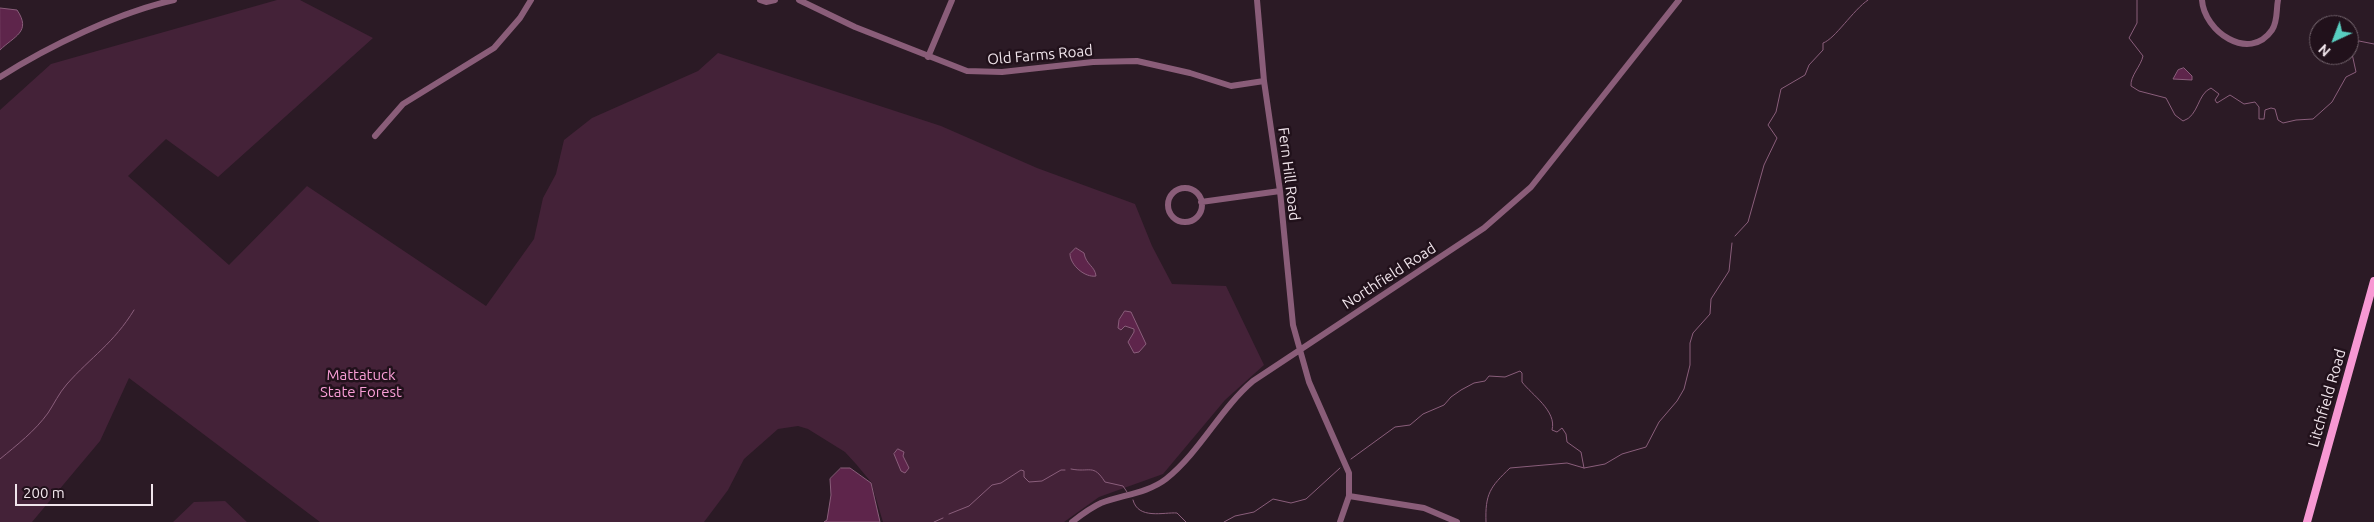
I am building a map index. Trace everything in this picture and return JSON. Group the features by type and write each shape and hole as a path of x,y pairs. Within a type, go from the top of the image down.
{"main road":[{"name":"Litchfield Road","path":"2307,522 2374,281"}],"street":[{"path":"0,77 22,62 101,25 141,8 174,0"},
{"path":"375,136 403,104 494,48 520,18 532,0"},
{"path":"760,0 766,2 775,0"},
{"name":"Old Farms Road","path":"799,0 855,27 950,66 982,72 1094,62 1137,61 1182,71 1231,86 1264,81"},
{"path":"928,57 952,0"},
{"name":"Fern Hill Road","path":"1257,0 1264,81 1280,191 1293,325 1299,350 1318,402 1347,464 1350,496"},
{"name":"Northfield Road","path":"1072,522 1099,504 1143,490 1166,479 1245,388 1299,350 1484,228 1531,187 1679,0"},
{"path":"2202,0 2206,16 2218,31 2232,41 2248,44 2257,42 2272,30 2277,14 2278,0"},
{"path":"1181,189 1193,191 1201,202 1198,214 1188,222 1175,219 1168,208 1170,196 1181,189"},
{"path":"1201,202 1280,191"},
{"path":"1340,522 1350,496 1424,508 1457,522"}],"green space":[{"name":"Mattatuck State Forest","path":"277,0 300,0 373,38 218,177 166,139 128,176 229,265 307,186 486,306 534,239 543,198 556,174 564,140 592,118 698,71 718,53 941,126 1037,168 1135,204 1152,246 1172,284 1226,286 1264,365 1225,400 1163,474 1099,497 1064,522 883,522 871,482 856,464 845,452 808,429 798,426 778,429 744,459 728,490 704,522 320,522 129,378 100,441 32,522 0,522 0,110 51,64"},
{"path":"225,501 247,522 173,522 194,502"}],"shaded area":[{"path":"0,8 17,10 23,24 19,33 0,50"},
{"path":"2184,68 2192,76 2192,80 2173,79 2178,70"},
{"path":"1076,248 1084,253 1096,276 1087,275 1075,266 1070,254"},
{"path":"1125,311 1131,312 1146,344 1139,352 1134,353 1128,342 1134,329 1125,326 1121,330 1118,328 1119,320"},
{"path":"898,449 904,452 903,456 909,468 905,473 901,471 894,454"},
{"path":"841,468 850,468 871,483 880,522 824,522 827,520 831,495 830,479"}],"waterway":[{"path":"1735,236 1748,222 1764,165 1777,138 1768,125 1776,112 1781,89 1805,75 1809,65 1823,50 1823,43 1833,36 1856,10 1868,0"},
{"path":"2137,0 2137,23 2129,38 2143,56 2132,78 2131,86 2139,91 2166,98 2175,115 2183,121 2192,115 2203,95 2211,88 2219,94 2215,100 2217,103 2230,95 2244,104 2255,102 2259,107 2259,119 2264,119 2265,110 2271,108 2275,109 2278,120 2283,123 2313,119 2332,102 2346,77 2356,72 2351,49 2352,43 2359,41 2374,44"},
{"path":"1486,522 1490,492 1493,486 1510,468 1567,463 1584,468 1605,464 1622,454 1646,447 1659,422 1677,401 1684,389 1690,365 1690,343 1693,333 1710,314 1711,299 1729,271 1732,243"},
{"path":"0,459 26,438 37,426 67,384 110,341 134,310"},
{"path":"1351,459 1395,427 1410,425 1423,414 1444,405 1451,397 1474,383 1485,381 1489,376 1505,377 1520,371 1522,373 1522,382 1543,404 1551,416 1552,430 1557,432 1562,428 1566,434 1567,442 1581,452 1584,468"},
{"path":"1224,522 1235,516 1254,512 1273,499 1291,503 1306,499 1340,468"},
{"path":"1071,469 1094,471 1105,482 1123,486 1127,492"},
{"path":"949,514 969,506 992,485 1001,483 1021,470 1024,471 1024,477 1029,482 1042,481 1061,470 1065,470"},
{"path":"1133,500 1136,506 1146,513 1177,513 1186,522"},
{"path":"934,522 943,518"}]}
